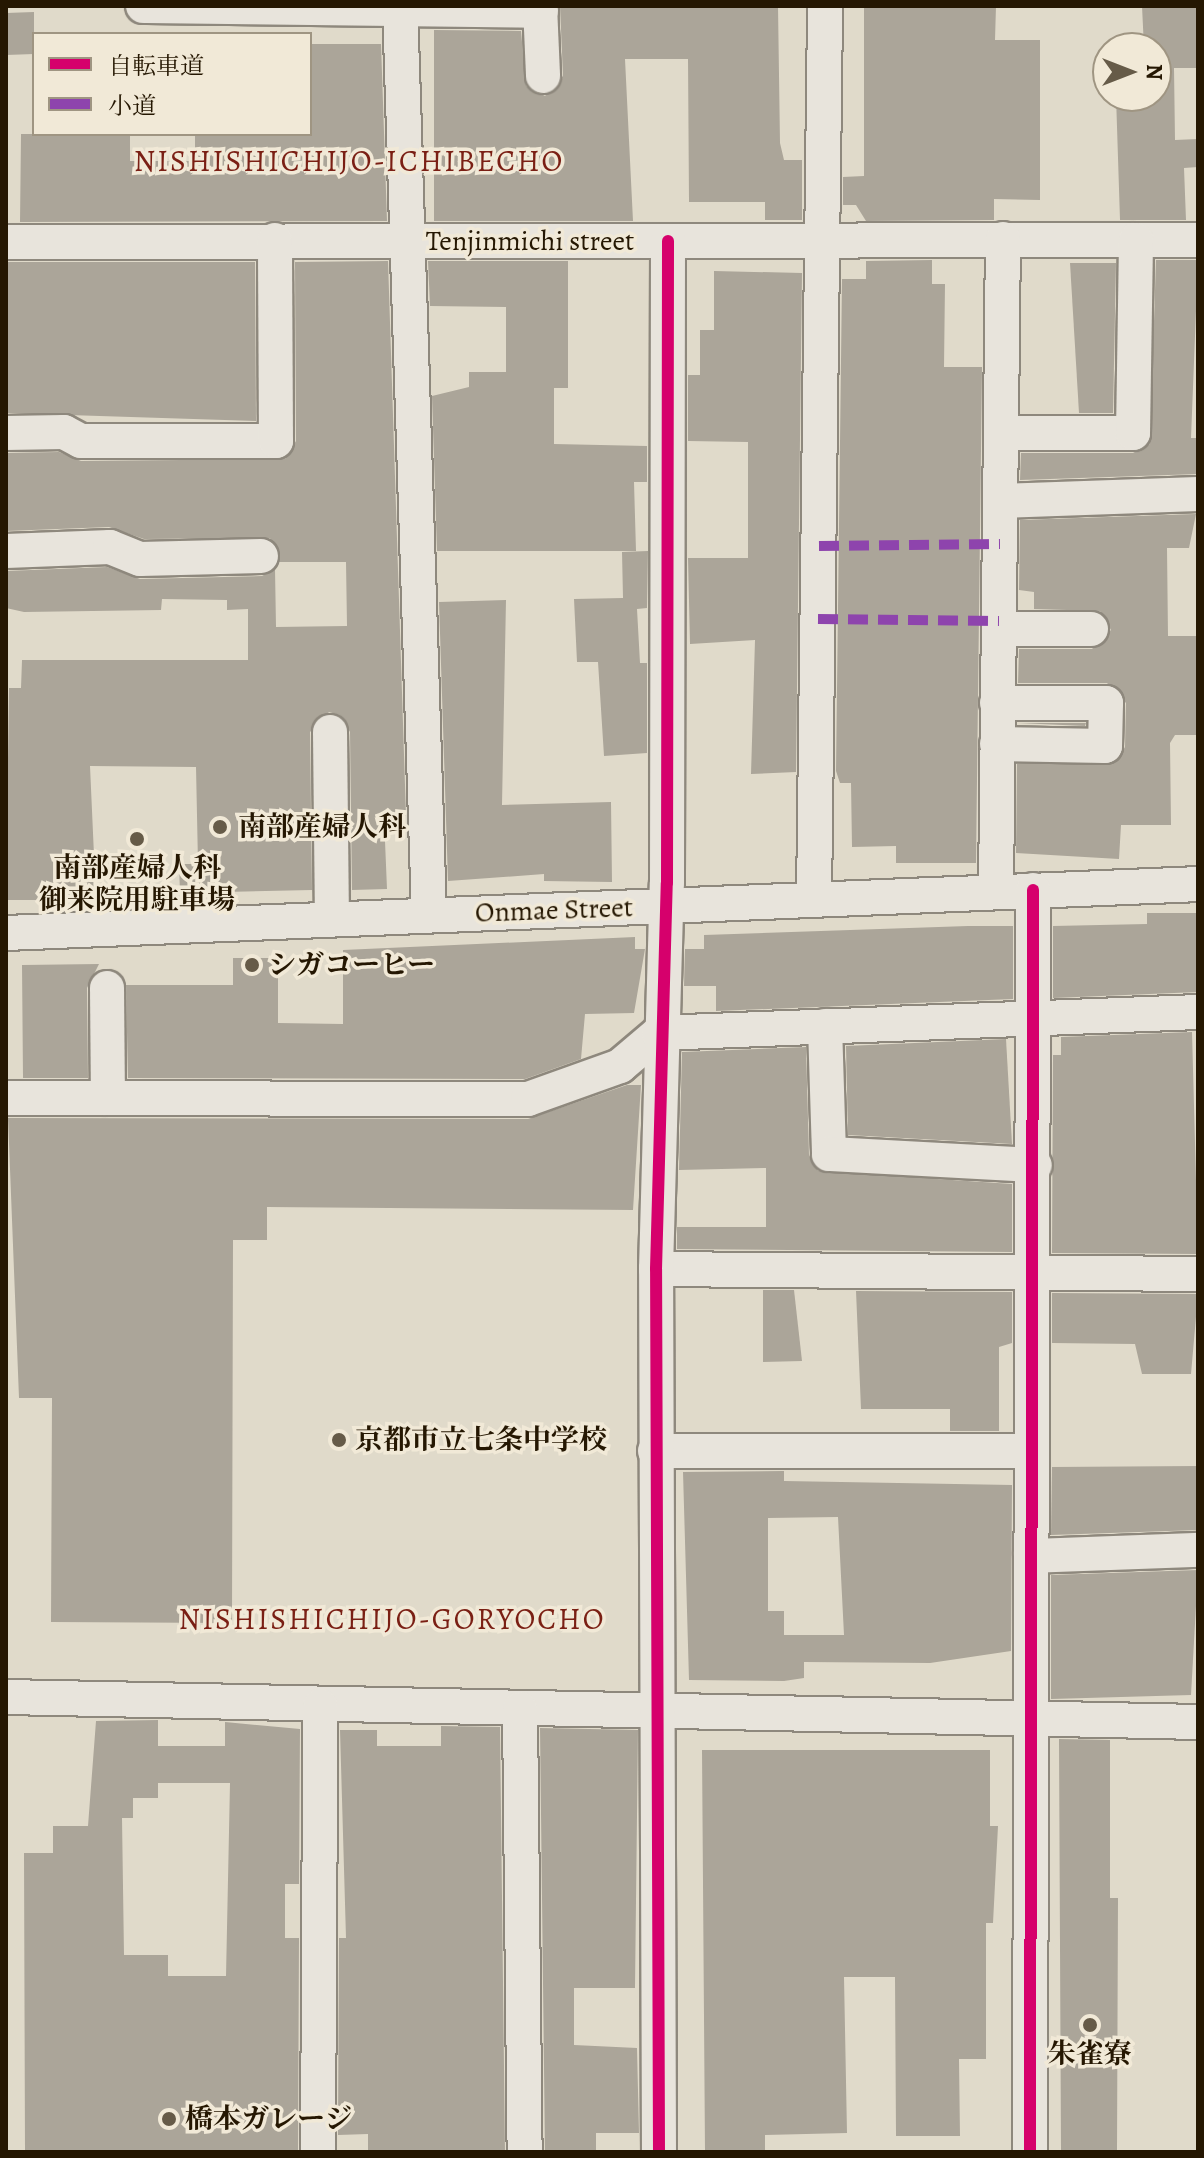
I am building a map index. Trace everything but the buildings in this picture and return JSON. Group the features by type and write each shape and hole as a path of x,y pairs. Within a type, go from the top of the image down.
{"street":[{"path":"143,6 540,9 543,76"},
{"path":"814,899 825,6"},
{"path":"400,7 429,914"},
{"path":"996,892 1003,239"},
{"path":"6,433 64,432 81,441 276,441 275,240"},
{"path":"1001,433 1133,433 1136,240"},
{"name":"Tenjinmichi street","path":"6,242 1198,240"},
{"path":"659,2152 655,1451 659,1033 666,907 668,241"},
{"path":"1000,501 1198,494"},
{"path":"6,551 110,547 140,559 261,556"},
{"path":"999,629 1091,629"},
{"path":"997,703 1106,703 1105,746 997,744"},
{"path":"330,732 332,919"},
{"name":"Onmae Street","path":"6,933 1198,884"},
{"path":"1030,2152 1035,1721 1028,1272 1035,1165 1033,890"},
{"path":"107,988 108,1098"},
{"path":"6,1098 528,1099 620,1066 659,1033 1034,1021 1198,1012"},
{"path":"825,1026 829,1154 1035,1165"},
{"path":"656,1269 1198,1274"},
{"path":"655,1451 1029,1451"},
{"path":"1031,1556 1198,1550"},
{"path":"6,1697 1035,1721 1198,1722"},
{"path":"318,2152 320,1706"},
{"path":"520,1709 525,2152"}],"marked path":[{"path":"819,546 1000,544"},
{"path":"818,619 999,621"}],"cycle path":[{"path":"659,2152 656,1269 667,883 668,241"},
{"path":"1030,2152 1033,890"}],"place":[{"name":"南部産婦人科","path":"220,827"},
{"name":"南部産婦人科 御来院用駐車場","path":"137,839"},
{"name":"シガコーヒー","path":"252,965"},
{"name":"京都市立七条中学校","path":"339,1440"},
{"name":"朱雀寮","path":"1090,2025"},
{"name":"橋本ガレージ","path":"169,2119"}],"district":[{"name":"NISHISHICHIJO-ICHIBECHO","path":"349,161"},
{"name":"NISHISHICHIJO-GORYOCHO","path":"392,1619"}]}
